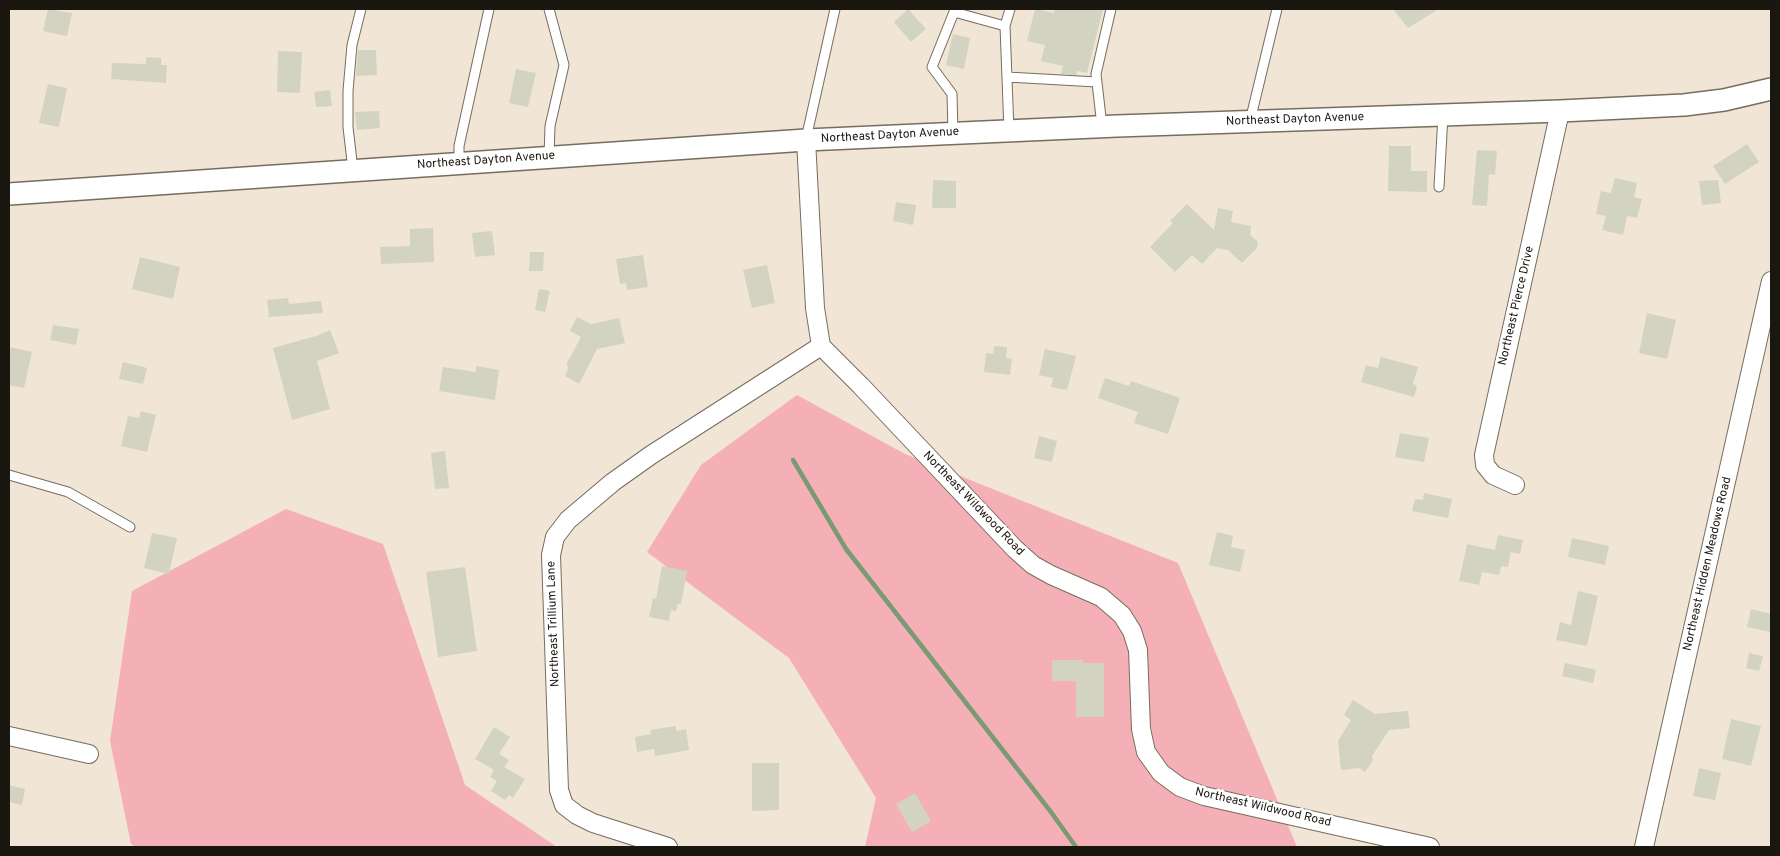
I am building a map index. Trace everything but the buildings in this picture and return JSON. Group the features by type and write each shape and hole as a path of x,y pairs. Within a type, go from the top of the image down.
{"street":[{"name":"Northeast Dayton Avenue","path":"9,194 806,140 1102,126 1560,111 1684,105 1724,100 1771,89"},
{"name":"Northeast Pierce Drive","path":"1515,485 1493,475 1485,465 1484,454 1560,111"},
{"path":"806,140 815,308 821,346"},
{"name":"Northeast Hidden Meadows Road","path":"1644,847 1771,281"},
{"name":"Northeast Trillium Lane","path":"668,847 593,823 576,815 564,805 559,790 551,555 555,537 568,520 613,482 651,455 821,346"},
{"name":"Northeast Wildwood Road","path":"821,346 1015,549 1033,565 1101,597 1122,615 1132,631 1138,650 1141,728 1146,752 1160,773 1180,787 1204,796 1430,847"},
{"path":"9,736 89,754"}],"lane":[{"path":"353,170 348,127 348,91 352,45 361,9"},
{"path":"459,163 459,146 489,9"},
{"path":"549,9 564,65 550,126 549,157"},
{"path":"806,140 835,9"},
{"path":"945,9 1005,26"},
{"path":"1009,131 1005,26 1010,9"},
{"path":"1102,126 1096,74 1111,9"},
{"path":"1250,121 1277,9"},
{"path":"953,133 952,94 932,67 954,12"},
{"path":"1007,77 1097,82"},
{"path":"1438,187 1444,115"},
{"path":"9,475 68,492 130,527"}],"shaded area":[{"path":"797,395 905,454 1178,563 1297,847 865,847 876,798 789,658 647,552 701,465"},
{"path":"286,509 383,544 465,785 557,847 136,847 131,844 110,741 132,591"}],"waterway":[{"path":"793,460 846,549 1051,812 1076,847"}]}
